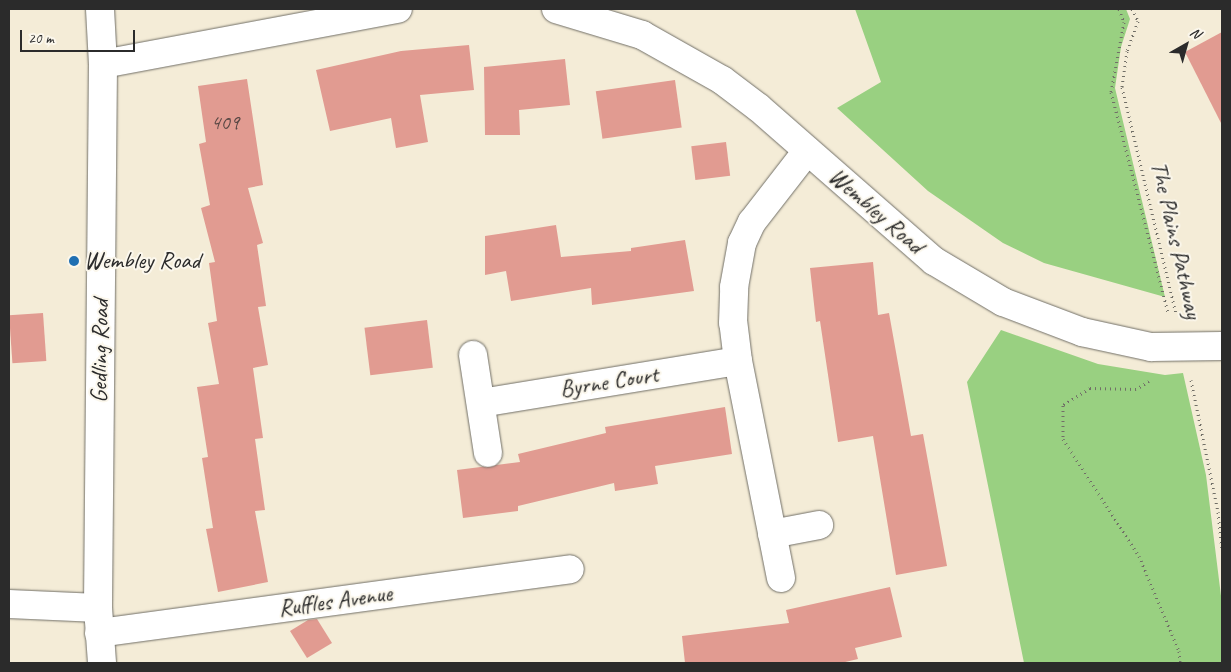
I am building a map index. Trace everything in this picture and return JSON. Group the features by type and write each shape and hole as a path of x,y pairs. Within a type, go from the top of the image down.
{"street":[{"name":"Gedling Road","path":"100,9 104,64 99,621 102,663"},
{"path":"104,64 398,9"},
{"name":"Wembley Road","path":"556,9 595,14 642,35 722,80 934,261 1003,302 1082,332 1133,343 1158,347 1222,346"},
{"path":"780,578 738,361 733,314 742,243 767,199 807,151"},
{"path":"474,354 488,453"},
{"name":"Byrne Court","path":"480,403 738,361"},
{"path":"772,534 819,525"},
{"name":"Ruffles Avenue","path":"9,604 99,621 570,569"}],"path":[{"name":"The Plains Pathway","path":"1119,9 1124,22 1112,92 1168,315"},
{"name":"The Plains Pathway","path":"1132,9 1138,21 1127,51 1122,87 1177,319"},
{"path":"1190,373 1218,512 1222,550"},
{"path":"1157,378 1136,389 1090,388 1063,405 1063,439 1139,556 1178,651 1180,663"}],"green space":[{"path":"855,9 1126,9 1130,19 1121,47 1115,88 1165,297 1044,263 1003,243 928,191 837,108 881,82"},
{"path":"1001,330 1098,364 1165,375 1183,373 1206,475 1222,604 1222,663 1024,663 967,382"}],"building":[{"path":"1222,32 1222,125 1185,52"},
{"path":"469,45 474,90 420,95 428,142 396,148 391,118 330,131 316,70 401,51"},
{"path":"565,59 570,105 519,110 520,135 485,135 484,67"},
{"path":"247,79 263,185 248,188 263,243 257,245 266,306 258,307 268,365 253,368 263,438 255,439 265,510 255,511 268,582 218,592 206,529 213,528 202,458 208,457 197,387 219,384 208,323 217,321 209,263 215,262 201,208 210,205 199,144 206,142 198,86"},
{"path":"675,80 682,128 602,139 596,91"},
{"path":"726,142 730,176 695,180 691,146"},
{"path":"556,225 561,257 631,251 631,248 685,240 694,291 592,305 591,288 511,301 506,271 485,275 485,236"},
{"path":"873,262 878,315 889,313 911,436 923,434 947,566 896,575 873,436 838,442 820,321 816,322 810,268"},
{"path":"43,313 46,361 12,363 9,315"},
{"path":"427,320 433,368 370,375 364,328"},
{"path":"725,407 732,454 655,466 658,484 615,491 614,483 518,506 518,511 463,518 457,470 520,462 518,454 606,433 605,427"},
{"path":"890,587 902,637 855,648 858,659 841,663 685,663 682,636 789,623 786,610"},
{"path":"317,619 332,643 307,658 290,631 308,620"}],"place":[{"name":"Wembley Road","path":"74,261"}]}
